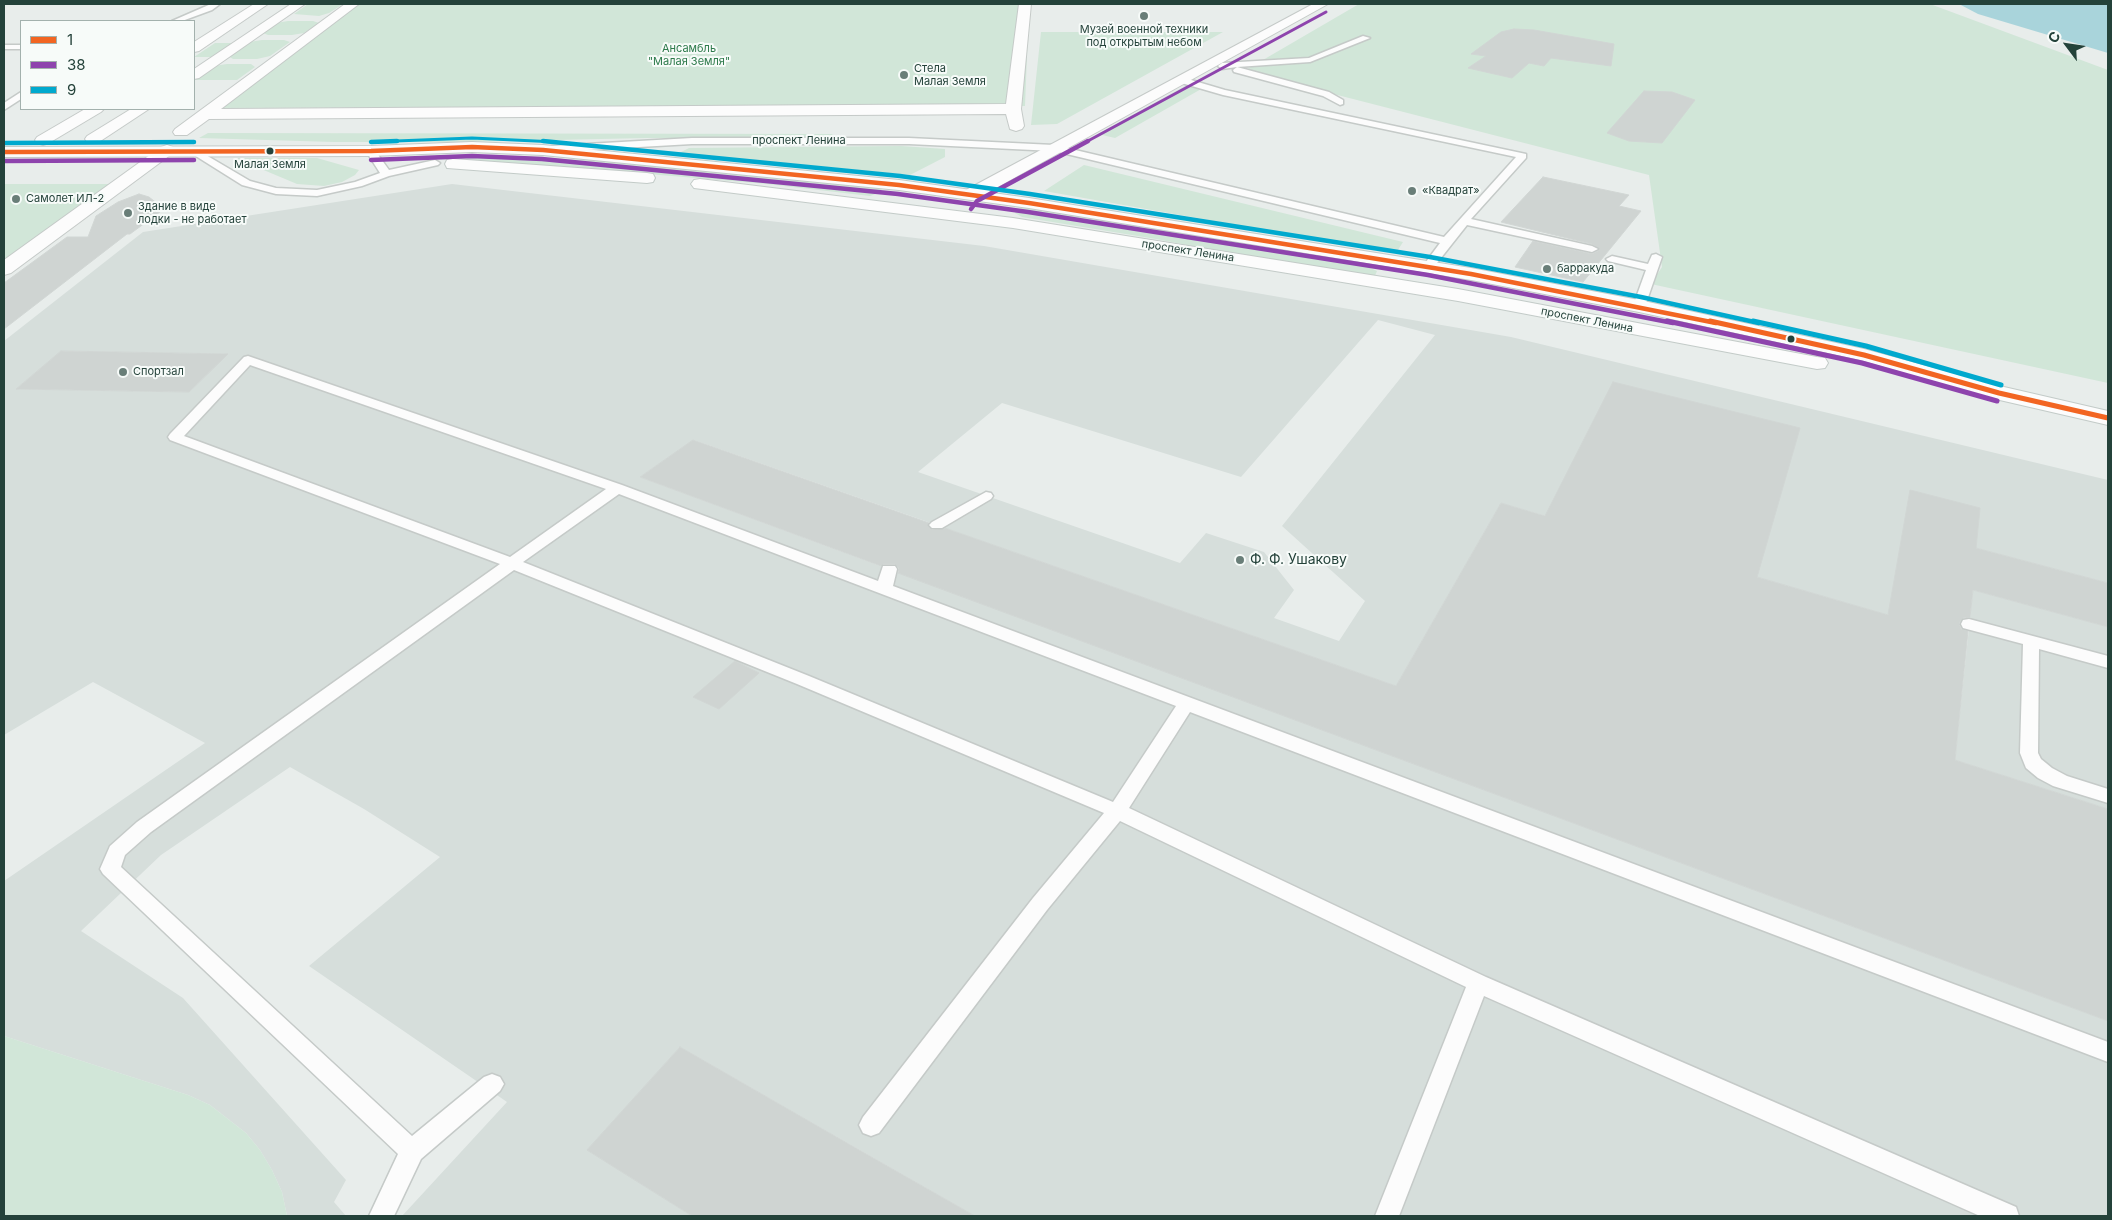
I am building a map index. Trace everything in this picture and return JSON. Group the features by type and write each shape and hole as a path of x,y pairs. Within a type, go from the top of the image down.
{"street":[{"path":"195,47 262,4"},
{"path":"195,74 299,4"},
{"path":"181,132 353,4"},
{"path":"1016,128 1013,110 1024,4"},
{"path":"911,209 945,204 972,194 1181,80 1218,64 1322,4"},
{"path":"43,140 94,110"},
{"path":"93,139 139,110"},
{"path":"204,114 1013,110"},
{"name":"проспект Ленина","path":"4,152 167,150 371,151 472,147 544,150 972,194 1428,266 1639,306 1864,355 1999,393 2108,418"},
{"path":"4,269 167,150"},
{"name":"проспект Ленина","path":"371,151 434,163 664,180 976,217 1458,295 1864,372 1999,393"},
{"path":"876,205 890,202 900,197 903,191 899,185"},
{"path":"972,194 965,200 963,206 967,212 976,217"},
{"path":"1013,223 1009,217 1010,211 1029,202"}],"lane":[{"path":"179,20 216,4"},
{"path":"1218,64 1310,60 1366,38"},
{"path":"4,48 20,47"},
{"path":"1218,64 1326,94 1340,102"},
{"path":"1181,80 1232,94 1523,156 1446,241 1428,266"},
{"path":"4,108 20,96"},
{"name":"проспект Ленина","path":"544,150 692,141 909,141 1054,148 1446,241"},
{"path":"194,151 246,183 276,191 316,193 358,184 386,174 434,163"},
{"path":"371,151 386,174"},
{"path":"1464,222 1592,249"},
{"path":"1612,259 1654,263 1639,306"},
{"path":"2007,1216 1478,982 1116,811 803,680 511,563 175,437 248,360 618,488 2108,1052"},
{"path":"412,1151 110,869 117,851 144,827 618,488"},
{"path":"937,526 986,496"},
{"path":"884,590 889,569"},
{"path":"1970,624 2108,662"},
{"path":"2031,641 2029,753 2033,763 2045,773 2060,781 2108,796"},
{"path":"871,1125 1040,904 1116,811 1187,703"},
{"path":"1387,1216 1478,982"},
{"path":"381,1216 412,1151 492,1084"}],"shaded area":[{"path":"452,184 984,246 1511,337 2108,480 2108,583 1976,548 1888,615 1501,503 1396,686 694,440 640,477 2108,1021 2108,1216 975,1216 680,1047 588,1150 692,1216 402,1216 507,1102 309,966 440,857 364,809 290,767 161,855 81,931 183,998 346,1180 334,1202 346,1216 287,1216 282,1192 260,1150 246,1133 210,1105 188,1095 4,1036 4,881 205,743 93,682 4,735 4,341 143,232","holes":["1378,320 1435,335 1282,526 1365,601 1339,641 1274,618 1294,590 1264,552 1206,533 1180,563 918,472 1002,403 1241,477","62,351 227,354 189,392 16,389"]},
{"path":"1973,590 2108,627 2108,809 1955,760"}],"green space":[{"path":"308,4 343,4 329,13 319,16 294,14"},
{"name":"Ансамбль \"Малая Земля\"","path":"347,4 1029,4 1025,106 205,108"},
{"path":"1359,4 1930,4 2108,70 2108,383 1651,284 1662,267 1649,175 1244,71"},
{"path":"313,21 319,23 304,33 268,35 263,33 276,23"},
{"path":"1041,32 1223,32 1057,124 1031,125"},
{"path":"284,40 290,42 270,56 257,59 233,59 228,56 249,42"},
{"path":"215,43 234,43 213,57 195,56"},
{"path":"251,64 255,67 237,80 195,80 214,66"},
{"path":"1187,85 1203,88 1115,138 1098,134"},
{"path":"208,133 833,134 828,138 647,138 462,142 334,142 199,138"},
{"path":"901,146 945,149 945,157 910,175 679,153 689,148"},
{"path":"437,155 598,160 882,187 881,192 870,196 767,184 577,168 432,159"},
{"path":"235,158 317,158 359,170 355,175 342,182 324,186 297,184"},
{"path":"1084,165 1403,242 1396,253 1044,191"},
{"path":"4,184 111,184 4,260"},
{"path":"1026,206 1165,229 1368,267 1377,271 1374,278 1362,279 1156,239 1022,217 1015,213"},
{"path":"4,1036 188,1095 210,1105 246,1133 260,1150 282,1192 287,1216 4,1216"}],"water":[{"path":"1959,4 2108,4 2108,53 1978,14"}],"building":[{"path":"1514,29 1534,30 1614,44 1611,66 1551,58 1544,66 1529,63 1512,78 1468,68 1486,56 1471,54 1501,32"},
{"path":"1644,91 1672,92 1695,100 1662,143 1629,141 1607,133"},
{"path":"1543,177 1629,195 1619,206 1641,211 1583,282 1515,267 1533,241 1592,254 1600,250 1592,244 1501,222"},
{"path":"139,194 149,197 164,209 130,234 127,234 4,329 4,283 67,237 88,237 96,216 118,202"},
{"name":"Спортзал","path":"61,351 228,354 189,392 16,389"},
{"path":"1613,382 1800,428 1757,577 1888,615 1910,490 1980,508 1976,548 2108,583 2108,627 1973,590 1970,617 1963,618 1959,623 1961,629 1968,631 1955,760 2108,809 2108,1021 898,573 899,568 895,564 883,564 881,566 640,477 693,440 929,523 928,526 932,530 945,528 1396,686 1501,503 1545,516"},
{"path":"735,661 759,673 719,709 693,697"},
{"path":"680,1047 975,1216 692,1216 587,1150"}],"transit line":[{"name":"38","path":"971,209 977,201 1326,12"},
{"name":"9","path":"371,142 472,138 544,141 900,176 1030,194 1430,257 1641,297 1866,346 2001,385"},
{"name":"9","path":"4,143 194,142"},
{"name":"1","path":"4,152 371,151 472,147 543,150 899,185 1029,203 1471,274 1639,306 1864,355 1999,393 2108,418"},
{"name":"38","path":"371,160 472,156 542,159 898,194 1028,212 1428,275 1637,315 1862,363 1997,401"},
{"name":"38","path":"4,161 194,160"}],"place":[{"name":"Музей военной техники под открытым небом","path":"1144,16"},
{"name":"Стела Малая Земля","path":"904,75"},
{"name":"Малая Земля","path":"270,151"},
{"name":"«Квадрат»","path":"1412,191"},
{"name":"Самолет ИЛ-2","path":"16,199"},
{"name":"Здание в виде лодки - не работает","path":"128,213"},
{"name":"барракуда","path":"1547,269"},
{"name":"Спортзал","path":"123,372"},
{"name":"Ф. Ф. Ушакову","path":"1240,560"}]}
